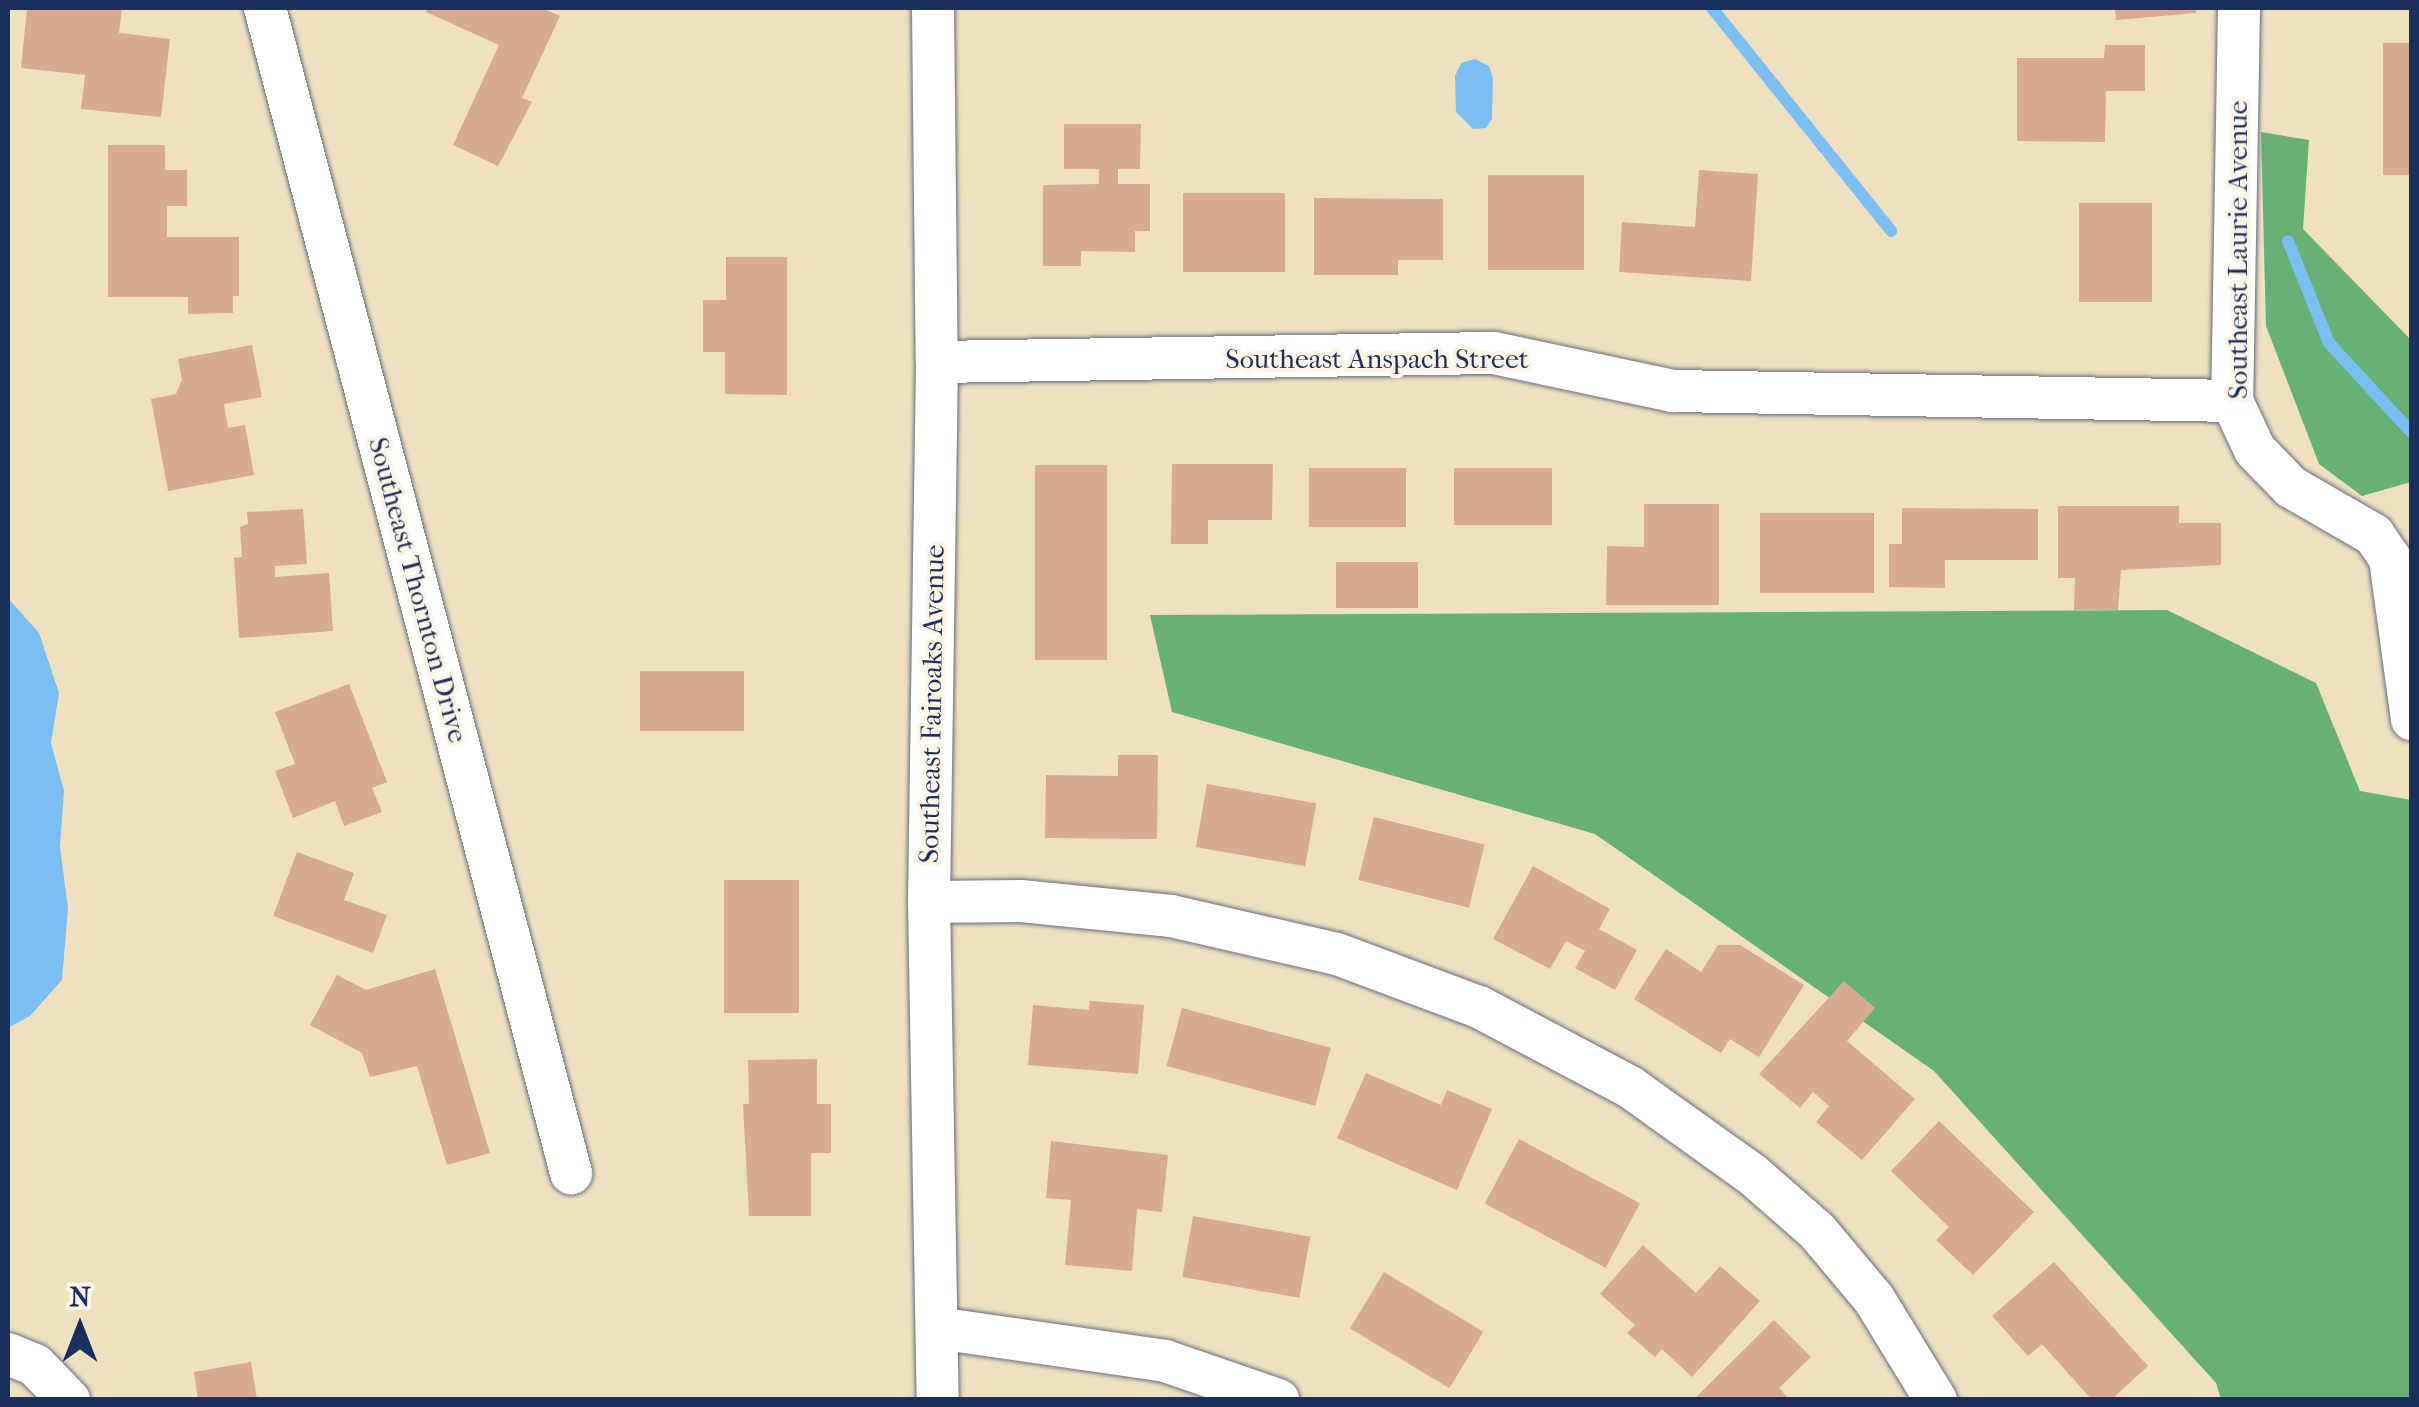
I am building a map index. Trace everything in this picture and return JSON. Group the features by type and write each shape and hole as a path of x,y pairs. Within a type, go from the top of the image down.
{"street":[{"name":"Southeast Thornton Drive","path":"265,8 571,1173"},
{"name":"Southeast Fairoaks Avenue","path":"933,8 937,362 929,902 938,1400"},
{"name":"Southeast Laurie Avenue","path":"2239,8 2232,401 2255,450 2290,487 2374,535 2390,559 2412,719"},
{"name":"Southeast Anspach Street","path":"937,362 1494,354 1692,392 2232,401"},
{"path":"929,902 1021,901 1170,916 1338,954 1478,1007 1630,1087 1752,1175 1817,1231 1874,1299 1936,1400"},
{"path":"938,1328 1165,1362 1278,1400"},
{"path":"8,1354 35,1365 69,1400"}],"green space":[{"path":"2261,132 2309,140 2303,229 2411,340 2411,482 2362,496 2319,464 2266,326"},
{"path":"2167,610 2316,683 2360,791 2411,800 2411,1399 2221,1399 2216,1383 1934,1071 1595,834 1172,712 1150,615"}],"water":[{"path":"1475,59 1489,66 1493,78 1492,119 1486,128 1473,129 1456,112 1455,76 1461,63"},
{"path":"8,598 39,633 59,693 51,743 64,791 60,847 68,908 62,980 30,1016 8,1028"}],"building":[{"path":"27,8 122,8 119,33 170,39 161,117 81,109 85,75 21,68"},
{"path":"428,8 541,8 560,16 522,98 532,102 498,166 453,145 499,45 426,12"},
{"path":"2115,8 2196,8 2196,13 2116,20"},
{"path":"2383,43 2412,43 2412,175 2383,175"},
{"path":"2105,45 2145,45 2145,91 2106,91 2105,142 2017,141 2017,58 2104,58"},
{"path":"1064,124 1141,124 1140,169 1118,169 1118,184 1150,184 1150,231 1135,231 1135,252 1081,251 1081,266 1043,266 1043,185 1099,184 1099,169 1064,169"},
{"path":"108,145 165,145 165,170 187,170 187,206 167,206 167,237 239,237 239,296 233,296 233,313 188,314 188,297 108,297"},
{"path":"1699,170 1758,174 1751,281 1619,272 1622,222 1695,227"},
{"path":"1488,175 1584,175 1584,270 1488,270"},
{"path":"1183,193 1285,193 1285,272 1183,272"},
{"path":"1314,198 1443,199 1443,260 1398,260 1398,275 1314,275"},
{"path":"2079,203 2152,203 2152,302 2079,302"},
{"path":"726,257 787,257 787,395 725,394 725,352 703,352 703,300 726,300"},
{"path":"252,345 262,397 224,404 228,428 245,425 254,475 168,491 151,399 176,394 182,380 178,359"},
{"path":"1172,464 1273,464 1272,520 1208,520 1208,544 1171,544"},
{"path":"1035,465 1107,465 1107,660 1035,660"},
{"path":"1309,468 1406,468 1406,527 1309,527"},
{"path":"1454,468 1552,468 1552,525 1454,525"},
{"path":"1644,504 1719,504 1719,605 1606,605 1607,546 1644,547"},
{"path":"2058,506 2179,506 2179,523 2221,523 2221,565 2121,570 2118,610 2074,610 2075,578 2058,578"},
{"path":"1902,508 2038,509 2038,560 1945,560 1945,588 1889,587 1889,544 1902,544"},
{"path":"303,509 307,564 275,566 275,577 329,573 333,631 239,638 234,558 242,557 240,527 248,524 247,512"},
{"path":"1760,513 1874,513 1874,593 1760,593"},
{"path":"1336,562 1418,562 1418,608 1336,608"},
{"path":"640,671 744,671 744,731 640,731"},
{"path":"349,684 387,782 372,788 382,812 344,826 335,801 293,818 275,771 295,764 275,712"},
{"path":"1118,755 1158,755 1157,839 1045,838 1046,775 1118,776"},
{"path":"1207,784 1316,803 1305,866 1196,847"},
{"path":"1374,817 1485,845 1469,908 1358,880"},
{"path":"297,852 354,873 344,900 387,915 373,953 273,916"},
{"path":"1533,866 1610,909 1599,929 1637,950 1615,990 1575,968 1585,951 1566,941 1550,969 1493,939"},
{"path":"724,880 799,880 799,1013 724,1013"},
{"path":"1718,945 1740,945 1804,985 1759,1057 1730,1039 1721,1053 1634,999 1666,949 1701,972"},
{"path":"435,969 490,1153 447,1165 417,1066 370,1077 362,1053 310,1025 337,975 366,990"},
{"path":"1844,981 1875,1008 1847,1041 1915,1099 1862,1160 1816,1122 1829,1106 1813,1092 1800,1108 1759,1074"},
{"path":"1090,1001 1144,1005 1138,1074 1028,1065 1033,1005 1089,1010"},
{"path":"1182,1008 1331,1048 1315,1106 1166,1066"},
{"path":"817,1059 817,1104 831,1104 831,1153 811,1153 811,1216 749,1216 743,1104 749,1104 748,1060"},
{"path":"1366,1073 1441,1105 1447,1090 1492,1109 1457,1190 1337,1138"},
{"path":"1939,1121 2034,1212 1973,1275 1936,1240 1949,1227 1891,1171"},
{"path":"1519,1139 1640,1203 1606,1268 1485,1203"},
{"path":"1051,1141 1168,1155 1162,1212 1137,1209 1132,1271 1065,1265 1071,1200 1046,1198"},
{"path":"1193,1216 1310,1237 1299,1298 1182,1277"},
{"path":"1643,1245 1696,1293 1720,1266 1760,1301 1692,1377 1662,1349 1655,1357 1627,1333 1635,1325 1600,1294"},
{"path":"2054,1262 2148,1366 2111,1400 2092,1400 2042,1344 2028,1356 1992,1316"},
{"path":"1384,1272 1483,1332 1449,1388 1350,1329"},
{"path":"1774,1320 1811,1357 1779,1388 1790,1400 1693,1400"},
{"path":"251,1362 257,1400 198,1400 194,1372"}],"waterway":[{"path":"1712,8 1891,231"},
{"path":"2288,241 2329,343 2412,433"}]}
